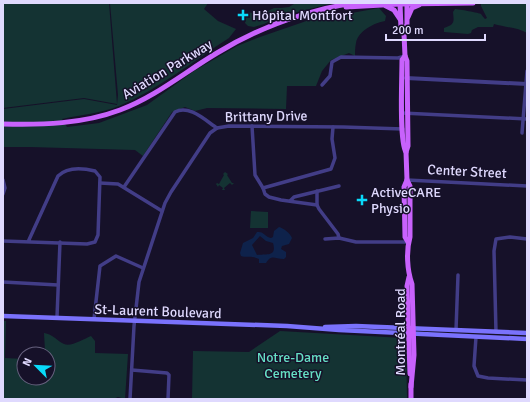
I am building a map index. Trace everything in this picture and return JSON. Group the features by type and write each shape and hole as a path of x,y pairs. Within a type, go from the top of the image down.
{"main road":[{"name":"Aviation Parkway","path":"3,124 73,121 117,111 135,104 244,38 277,24 314,12 353,3"},
{"name":"Aviation Parkway","path":"314,12 348,7 400,4 473,3"},
{"name":"Montréal Road","path":"400,4 401,29 404,34"},
{"name":"Montréal Road","path":"405,129 402,113 407,60 405,56 404,34 407,20 407,4"},
{"path":"407,20 412,8 423,4"},
{"path":"383,5 394,10 400,19"},
{"name":"Montréal Road","path":"405,78 408,113 403,146 406,152 407,180 410,186 410,237 408,242 409,277 407,286 414,355 411,399"},
{"name":"St-Laurent Boulevard","path":"3,316 372,329 476,337 527,339"},
{"name":"St-Laurent Boulevard","path":"411,331 456,330 527,333"}],"street":[{"path":"322,85 330,76 332,62 341,57 398,58 405,56"},
{"path":"522,133 525,119 527,71"},
{"path":"405,78 526,84"},
{"path":"124,187 173,115 179,110 186,109 191,111 217,128"},
{"path":"402,113 525,119"},
{"name":"Brittany Drive","path":"130,399 135,320 139,286 143,268 162,211 171,192 210,133 217,128 229,126 405,129"},
{"path":"252,126 255,175 265,194 290,201 317,205"},
{"path":"263,188 331,169 335,158 332,139 333,127"},
{"path":"3,241 28,242 60,242 87,244 95,242 98,235 100,177 95,171 70,169 62,171 58,176 28,242"},
{"path":"3,180 5,188 3,194"},
{"name":"Center Street","path":"407,180 527,186"},
{"path":"100,184 118,184 162,211"},
{"path":"290,201 294,197 339,186"},
{"path":"317,191 317,205 324,218 338,234 339,238"},
{"path":"496,332 496,239 510,237 527,239"},
{"path":"325,239 339,238 356,242 408,242"},
{"path":"57,317 60,242"},
{"path":"94,319 100,266 116,256 143,268"},
{"path":"456,330 458,275"},
{"path":"3,282 58,285"},
{"path":"476,337 474,366 478,376 527,380"},
{"path":"132,370 167,373 169,375 168,399"}],"green space":[{"path":"3,3 109,3 117,104 84,98 3,108"},
{"path":"110,3 208,3 204,9 218,21 236,29 229,38 148,91 119,106 62,119 67,127 99,123 147,105 194,71 237,46 260,37 318,17 379,8 386,16 385,21 363,31 357,39 355,56 349,53 331,60 322,71 316,86 287,86 286,109 207,108 195,111 185,107 172,112 143,156 135,150 3,147 3,109 84,99 117,105 118,95"},
{"path":"333,3 278,17 254,27 248,26 245,23 248,12 252,13 256,11 264,13 274,8 289,7 294,4"},
{"path":"481,3 527,3 527,33 494,24 493,27 478,27 468,34 444,32 444,28 453,22 453,12 455,9 480,13 485,19 487,18"},
{"path":"225,172 228,174 227,175 232,183 234,183 232,185 230,183 224,188 225,190 222,190 223,188 219,185 218,187 216,184 219,184"},
{"path":"251,211 268,212 268,228 250,228"},
{"path":"3,321 6,321 5,358 16,359 16,386 56,386 56,346 45,346 44,333 67,345 91,336 95,341 95,353 128,354 125,399 118,397 113,399 3,399"},
{"name":"Notre-Dame Cemetery","path":"280,331 403,338 406,340 407,399 192,399 193,351 249,352"}],"water":[{"path":"279,227 288,233 292,238 289,244 282,246 281,249 286,252 286,257 284,259 272,258 266,263 259,263 259,259 241,256 240,253 243,243 253,238 257,232 261,232 271,238 273,237 274,231","holes":["260,236 266,241 273,243 274,251 270,254 257,255 252,245"]}],"place":[{"name":"Hôpital Montfort","path":"243,15"},
{"name":"ActiveCARE Physio","path":"362,200"}]}
